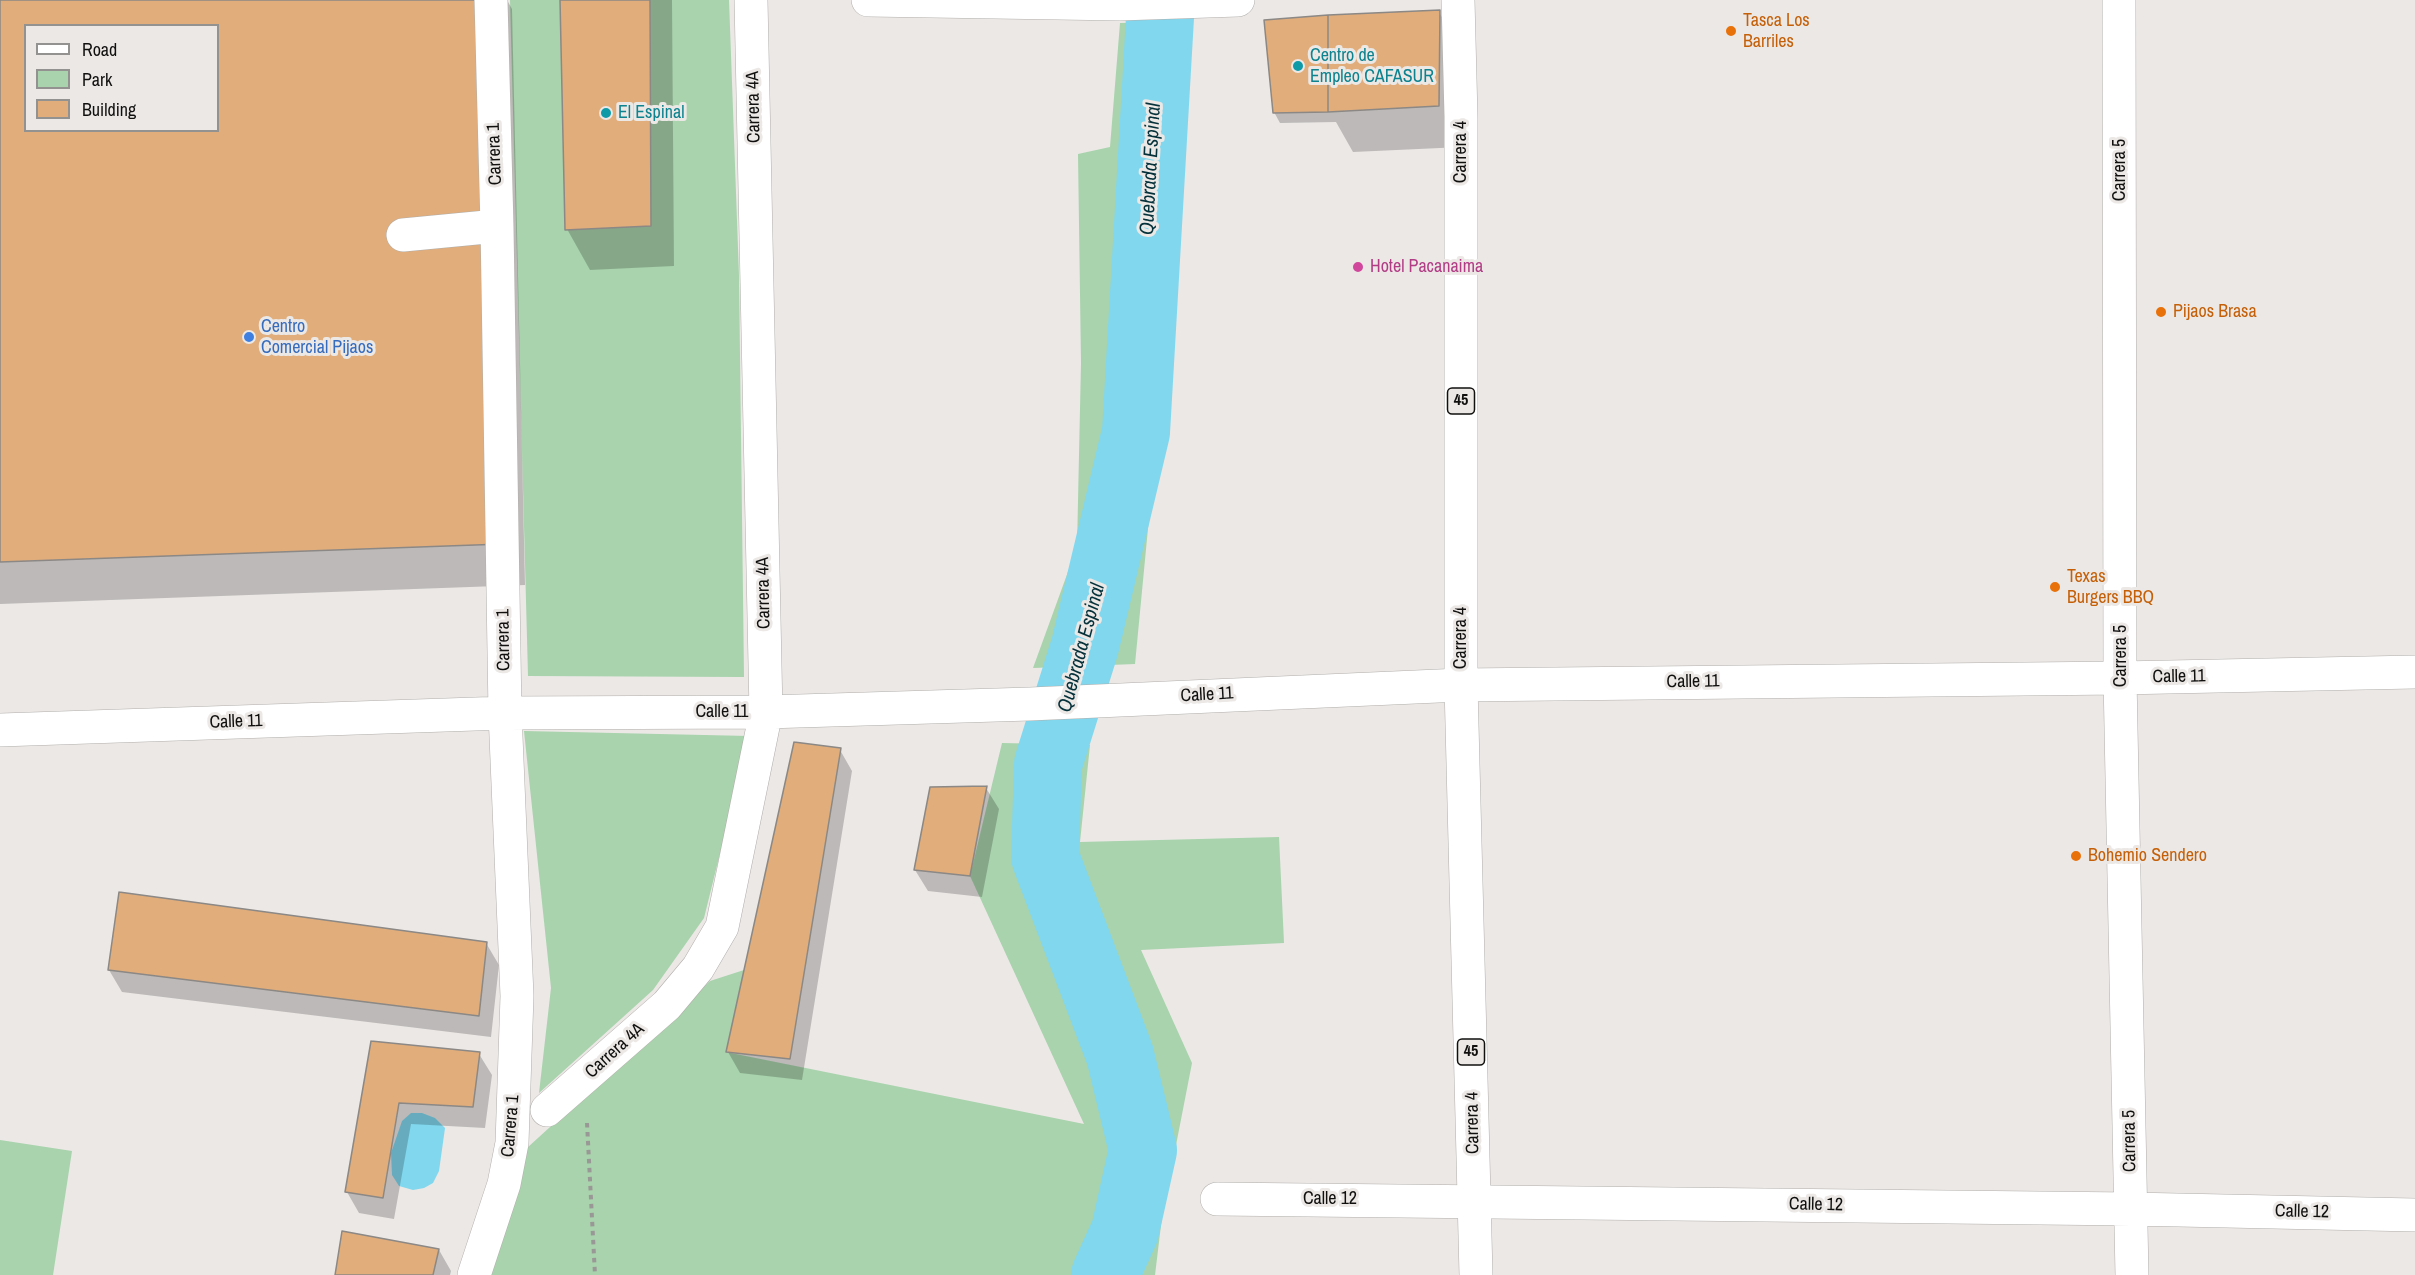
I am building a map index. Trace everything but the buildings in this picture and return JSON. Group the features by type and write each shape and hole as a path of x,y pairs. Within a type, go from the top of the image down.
{"street":[{"name":"Carrera 1","path":"474,1275 504,1184 512,1143 517,996 505,713 497,226 490,0"},
{"name":"Carrera 4A","path":"547,1110 667,1005 698,968 722,927 766,712 751,0"},
{"path":"868,0 1120,4 1238,0"},
{"name":"Carrera 4","path":"1458,0 1461,117 1461,685 1476,1275"},
{"name":"Carrera 5","path":"2119,0 2120,678 2132,1275"},
{"path":"403,235 497,226"},
{"name":"Calle 11","path":"0,730 505,713 766,712 1030,704 1461,685 2120,678 2415,672"},
{"name":"Calle 12","path":"1217,1199 1475,1200 2415,1215"}],"path":[{"path":"585,1078 595,1275"}],"green space":[{"path":"510,0 729,0 739,276 744,677 528,676"},
{"path":"1174,22 1171,114 1157,296 1158,424 1135,664 1033,668 1077,547 1081,363 1078,154 1110,147 1120,23"},
{"path":"524,731 749,736 704,918 653,990 539,1093 551,988"},
{"path":"1002,743 1090,745 1080,842 1279,837 1284,943 1141,950 1192,1063 1162,1217 1155,1275 486,1275 527,1148 710,981 744,970 726,1052 1084,1124 970,876"},
{"path":"0,1140 72,1151 53,1275 0,1275"}],"water":[{"path":"411,1113 422,1113 435,1118 445,1128 439,1171 433,1183 413,1190 399,1186 392,1175 391,1153 402,1121"}],"waterway":[{"name":"Quebrada Espinal","path":"1105,1275 1125,1231 1143,1150 1120,1055 1045,857 1048,764 1085,646 1136,432 1161,0"}],"place":[{"name":"Tasca Los Barriles","path":"1731,31"},
{"name":"Centro de Empleo CAFASUR","path":"1298,66"},
{"name":"El Espinal","path":"606,113"},
{"name":"Hotel Pacanaima","path":"1358,267"},
{"name":"Pijaos Brasa","path":"2161,312"},
{"name":"Centro Comercial Pijaos","path":"249,337"},
{"name":"Texas Burgers BBQ","path":"2055,587"},
{"name":"Bohemio Sendero","path":"2076,856"}]}
